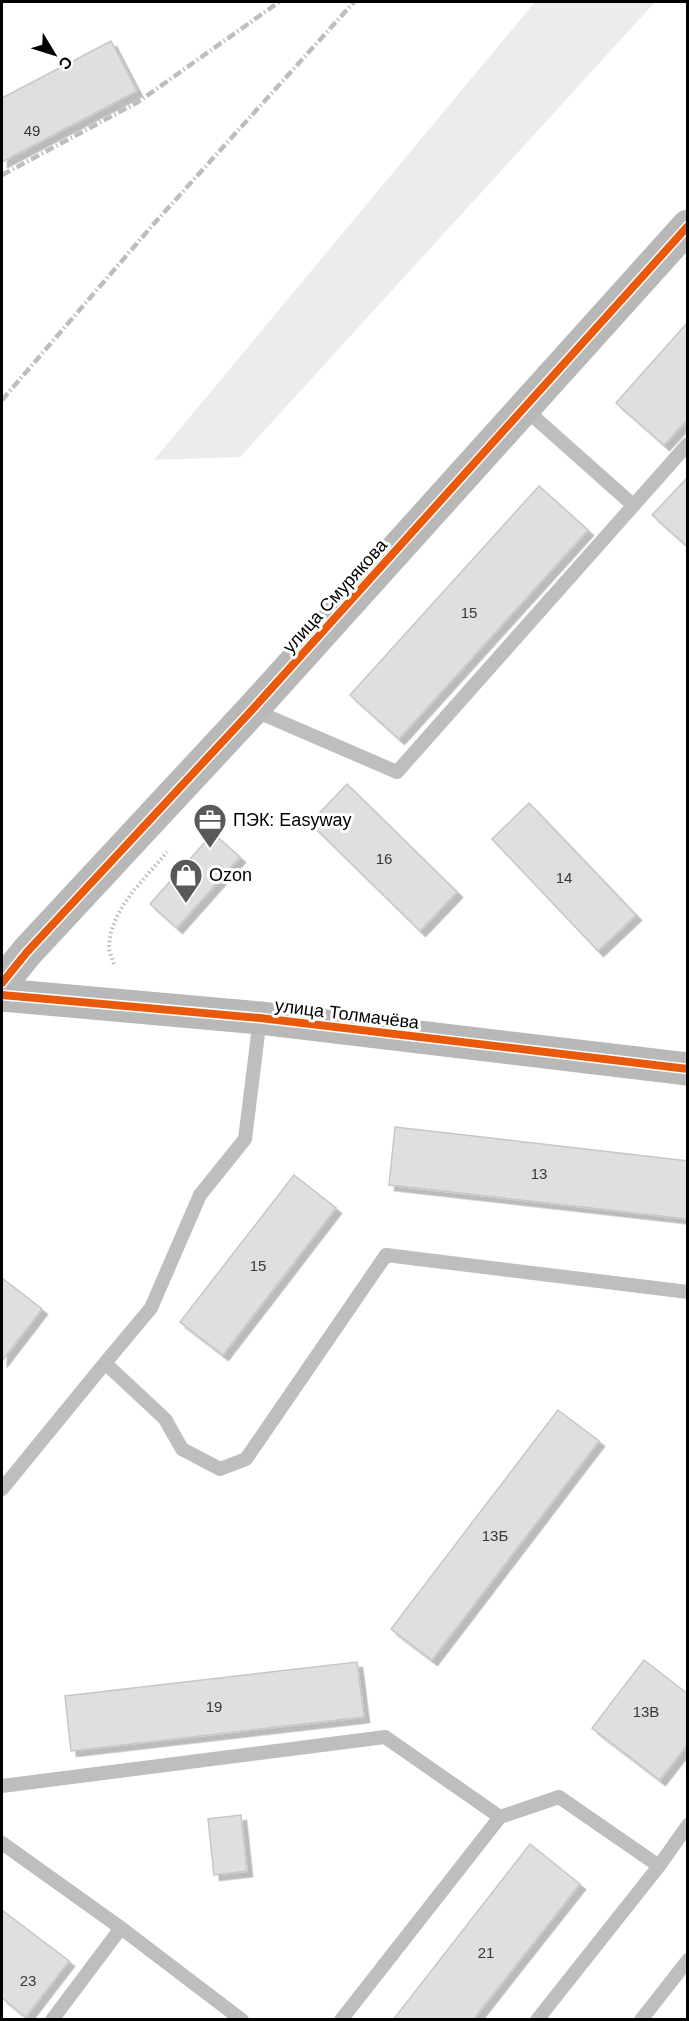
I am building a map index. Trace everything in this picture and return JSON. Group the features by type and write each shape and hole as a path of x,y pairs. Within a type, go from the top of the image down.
{"street":[{"name":"улица Смурякова","path":"2,983 27,952 252,710 687,226"},
{"name":"улица Толмачёва","path":"2,995 260,1018 687,1069"}],"lane":[{"path":"524,408 633,505"},
{"path":"252,710 397,772 687,444"},
{"path":"2,1489 151,1308 200,1195 245,1139 260,1018"},
{"path":"105,1363 165,1419 182,1449 220,1469 246,1459 386,1255 687,1292"},
{"path":"2,1786 385,1737 500,1817"},
{"path":"341,2019 500,1817 559,1797 659,1866"},
{"path":"537,2019 659,1866 687,1825"},
{"path":"2,1843 121,1928 242,2019"},
{"path":"52,2019 121,1928"},
{"path":"641,2019 687,1960"}],"shaded area":[{"path":"535,2 655,2 240,457 154,460"}],"building":[{"path":"111,41 137,91 2,162 2,98"},
{"path":"688,322 688,419 664,445 616,403"},
{"path":"688,477 688,547 652,515"},
{"path":"539,486 588,530 399,739 350,695"},
{"path":"347,784 457,892 420,931 310,823"},
{"path":"529,803 636,915 598,951 492,839"},
{"path":"213,833 240,857 177,928 150,904"},
{"path":"395,1127 688,1161 688,1219 389,1185"},
{"path":"294,1175 336,1208 223,1355 180,1322"},
{"path":"2,1278 42,1309 2,1361"},
{"path":"558,1410 599,1441 432,1660 391,1629"},
{"path":"644,1660 688,1694 688,1744 660,1780 592,1728"},
{"path":"357,1662 364,1717 71,1751 65,1696"},
{"path":"241,1815 247,1871 214,1875 208,1819"},
{"path":"530,1844 580,1884 473,2020 393,2020"},
{"path":"2,1910 69,1961 26,2017 2,1998"}],"railway":[{"path":"2,175 138,102 279,2"},
{"path":"2,400 151,227 354,2"}],"cycle path":[{"path":"2,983 27,952 252,710 688,226"},
{"path":"2,995 260,1018 688,1069"}],"place":[{"name":"ПЭК: Easyway","path":"210,849"},
{"name":"Ozon","path":"186,904"}]}
